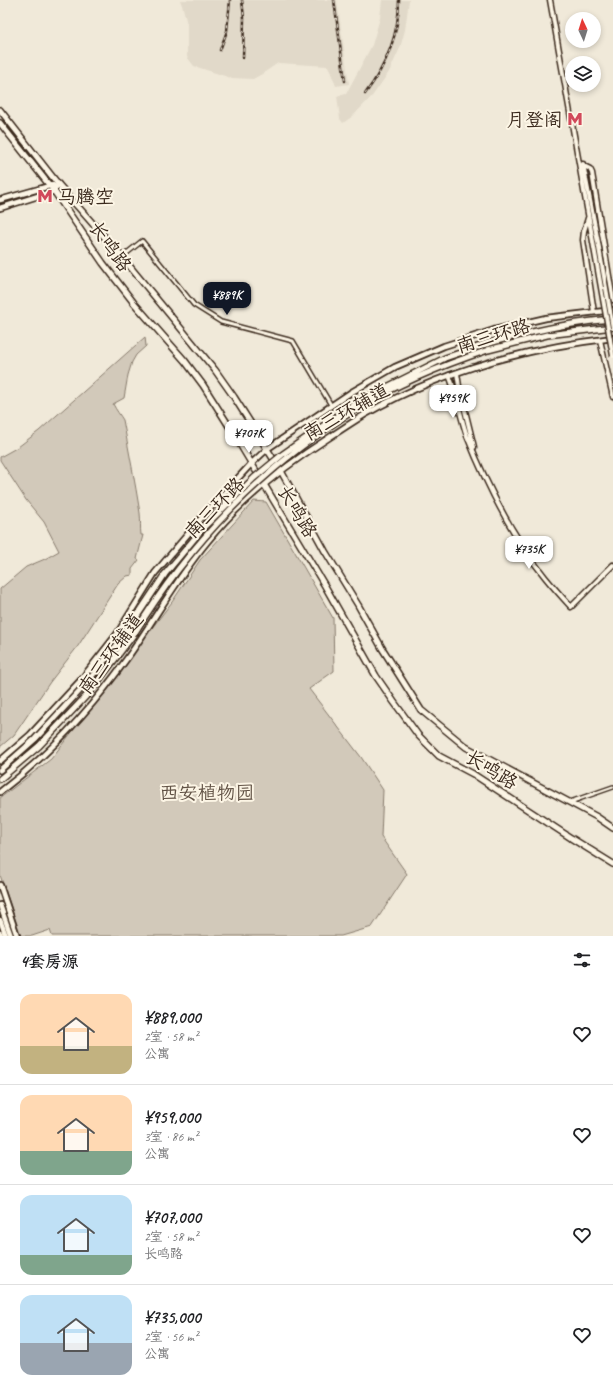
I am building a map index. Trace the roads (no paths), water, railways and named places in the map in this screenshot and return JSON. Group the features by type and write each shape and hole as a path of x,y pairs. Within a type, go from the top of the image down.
{"main road":[{"name":"长鸣路","path":"0,110 58,184 122,257 214,370 234,397 281,471 325,551 382,648 421,710 466,747 570,802 613,828"},
{"name":"长鸣路","path":"0,123 50,185 103,263 134,303 185,361 203,384 328,592 376,676 418,735 439,756 473,774 613,864"},
{"path":"0,200 58,184"},
{"path":"0,208 54,191 58,184"},
{"name":"南三环辅道","path":"0,761 30,735 80,681 117,634 155,573 204,515 251,464 267,449 350,393 395,367 444,346 494,330 546,318 613,310"},
{"name":"南三环路","path":"0,770 35,739 80,692 121,640 165,574 204,528 254,478 283,454 357,402 445,358 520,334 555,327 613,319"},
{"name":"南三环路","path":"0,779 38,746 89,693 134,634 151,605 186,558 228,512 276,466 311,439 368,402 402,385 457,361 488,350 547,335 613,327"},
{"name":"南三环辅道","path":"0,792 37,762 87,710 129,656 206,542 224,521 264,485 309,450 364,415 388,402 449,375 518,354 570,344 613,338"},
{"path":"0,885 17,936"},
{"path":"0,905 11,936"},
{"path":"0,920 6,936"}],"street":[{"path":"550,0 579,159 588,218 596,242 613,327"},
{"path":"579,159 584,166 613,356"},
{"path":"584,166 590,169 592,173 613,300"},
{"path":"588,218 583,240 594,312"},
{"path":"122,257 142,241 194,305 221,322 293,341 331,405"},
{"path":"600,340 613,397"},
{"path":"457,373 458,386 476,455"},
{"path":"449,375 454,386 467,436 492,493 516,535 545,578 571,607 613,565"},
{"path":"570,802 613,788"}],"railway":[{"path":"220,50 227,31 230,0"},
{"path":"242,0 244,18 243,58"},
{"path":"334,0 345,81"},
{"path":"365,94 379,73 390,50 397,26 399,0"}],"place":[{"name":"月登阁","path":"575,119"},
{"name":"马腾空","path":"45,196"}],"park label":[{"name":"西安植物园","path":"207,792"}]}
